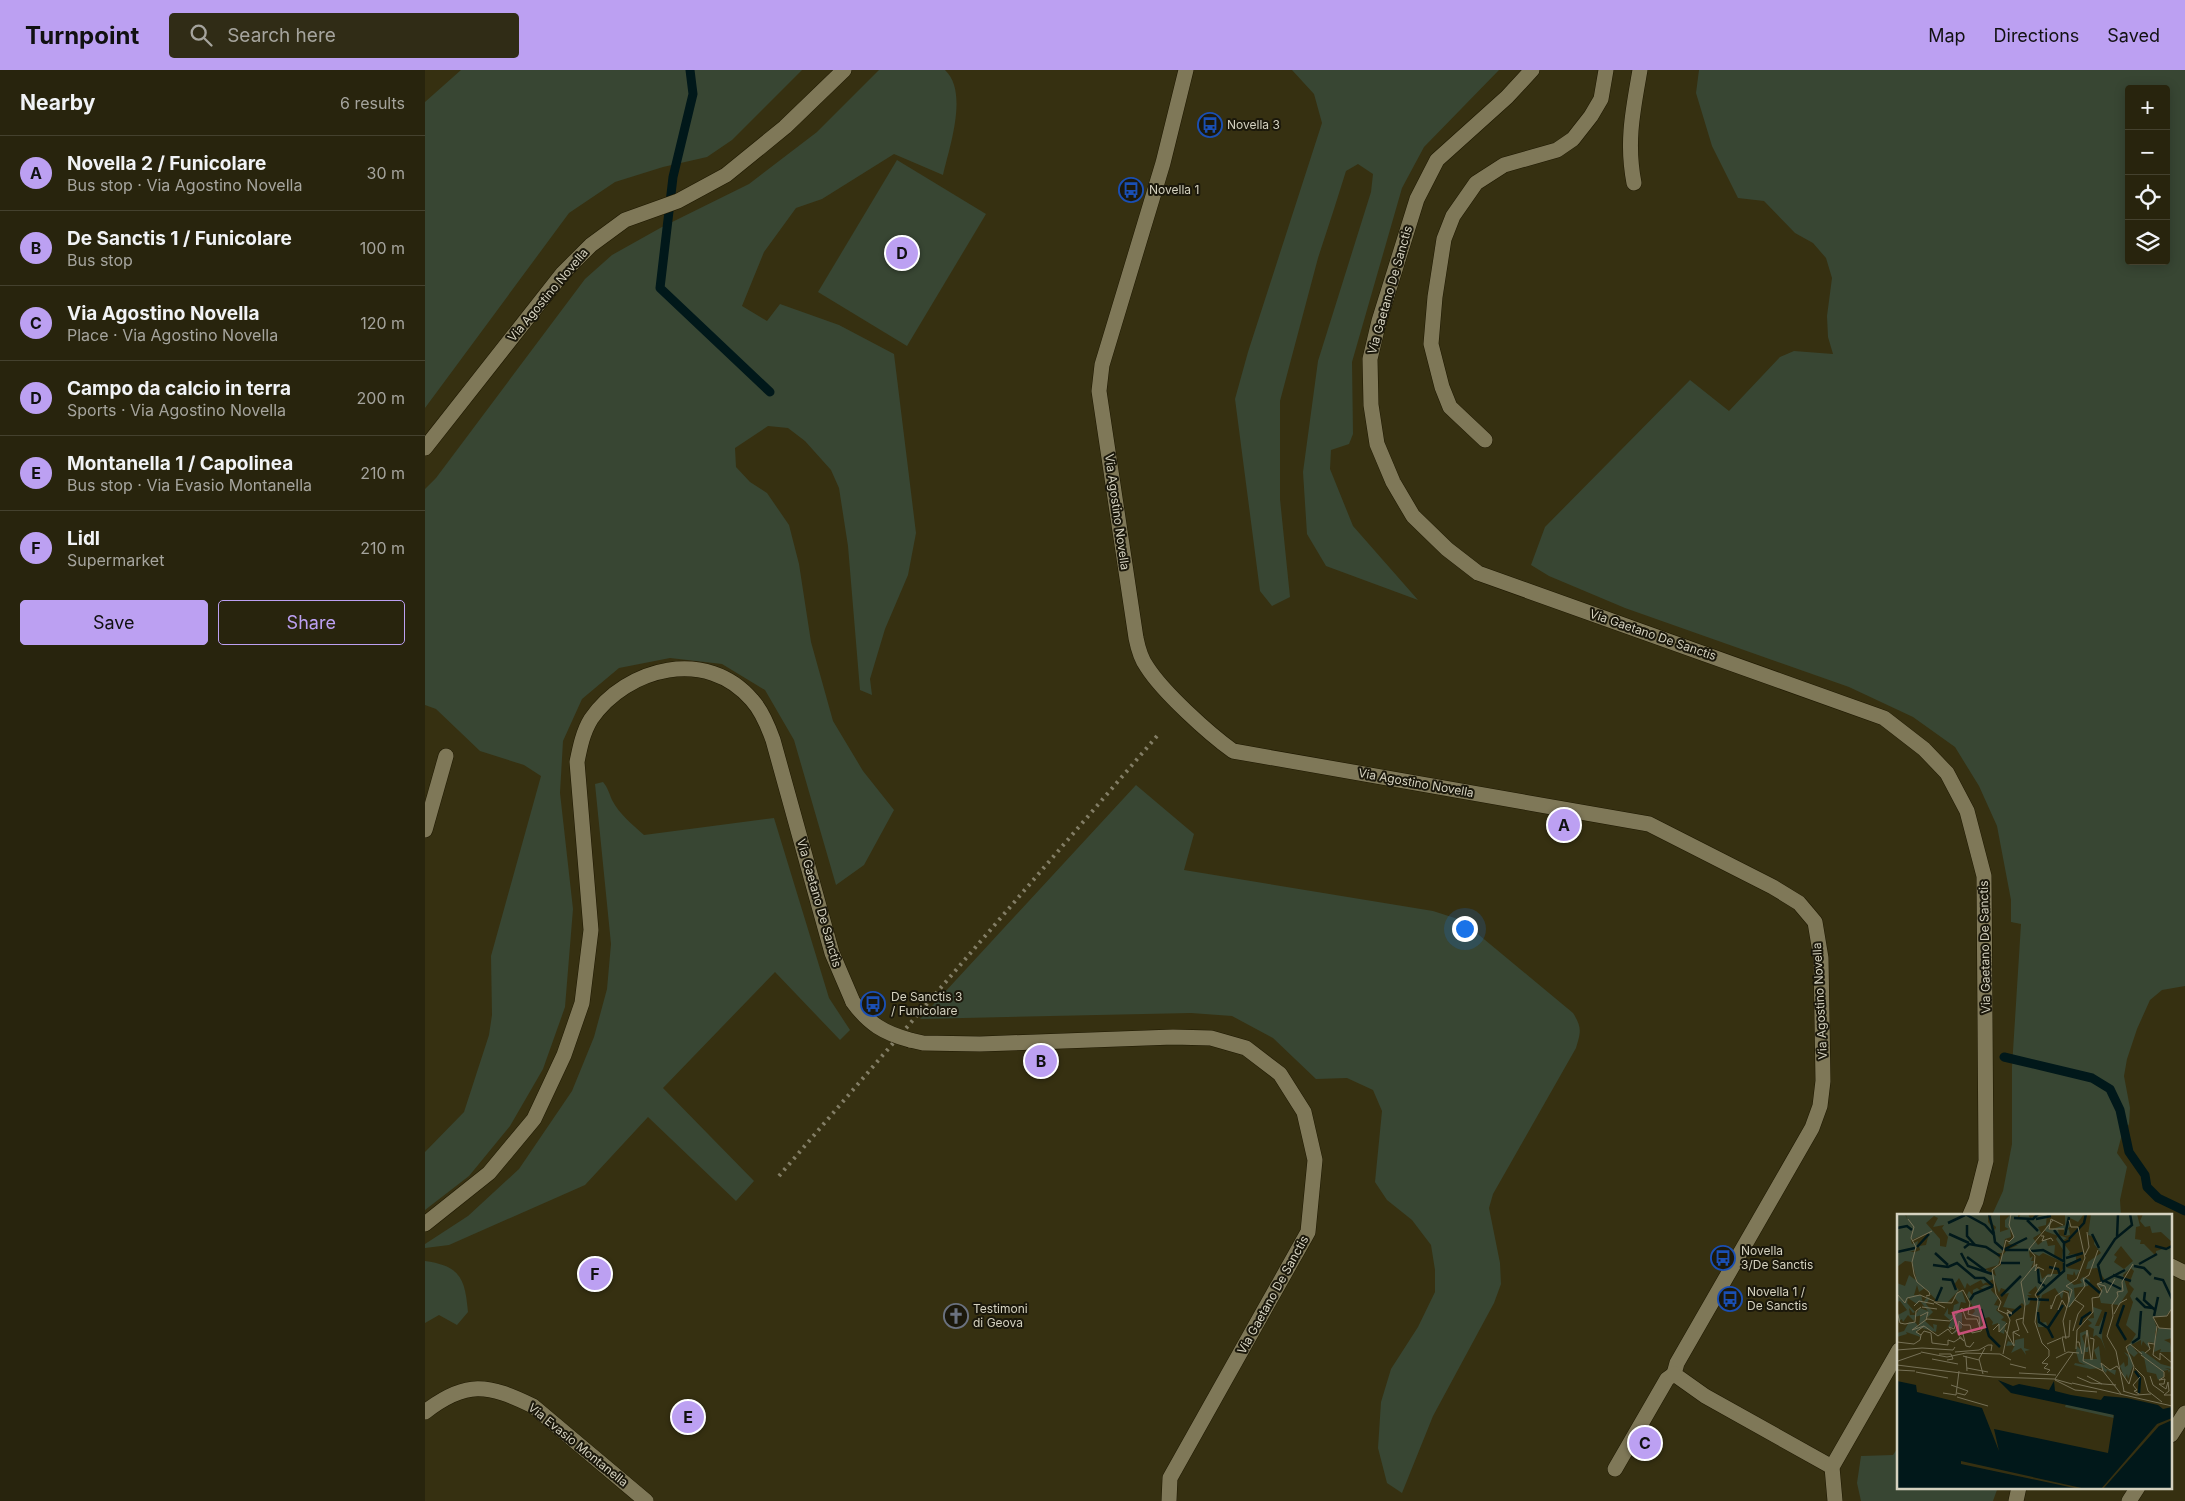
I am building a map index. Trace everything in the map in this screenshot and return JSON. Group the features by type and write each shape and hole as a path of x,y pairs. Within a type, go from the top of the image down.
{"street":[{"name":"Via Agostino Novella","path":"425,448 563,273 591,244 625,220 677,201 727,174 785,127 843,70"},
{"name":"Via Agostino Novella","path":"1186,70 1163,163 1102,365 1099,391 1135,638 1146,666 1175,699 1219,741 1233,751 1649,824 1773,887 1799,903 1815,922 1821,958 1823,1073 1820,1106 1808,1136 1677,1363 1674,1374 1667,1379 1615,1469"},
{"name":"Via Gaetano De Sanctis","path":"1532,70 1507,97 1437,160 1417,199 1369,359 1371,405 1377,444 1393,482 1413,516 1447,549 1478,573 1884,718 1924,749 1947,773 1967,811 1985,876 1985,1161 1976,1202 1970,1214"},
{"path":"1485,440 1450,407 1442,387 1431,344 1435,297 1444,239 1453,216 1476,183 1504,164 1557,150 1573,139 1591,116 1601,99 1606,70"},
{"path":"1634,183 1630,149 1631,124 1640,70"},
{"name":"Via Gaetano De Sanctis","path":"425,1224 489,1173 534,1119 563,1055 582,1003 591,930 577,762 583,735 591,719 616,693 630,683 661,670 688,669 721,676 743,690 760,710 773,740 832,953 853,1002 863,1017 879,1030 923,1043 980,1044 1211,1038 1246,1048 1280,1074 1304,1112 1315,1160 1308,1232 1171,1478 1169,1501"},
{"path":"425,830 446,756"},
{"path":"2173,1267 2185,1273"},
{"path":"1835,1501 1832,1467 1897,1353"},
{"path":"1674,1374 1705,1396 1832,1467"},
{"name":"Via Evasio Montanella","path":"425,1412 442,1399 466,1389 489,1388 513,1396 533,1406 646,1501"},
{"path":"2173,1432 2185,1413"},
{"path":"2016,1501 2019,1488"},
{"path":"2129,1501 2137,1488"}],"green space":[{"path":"461,70 802,70 732,140 707,157 663,167 615,182 569,213 425,408 425,102"},
{"path":"879,70 945,70 952,80 956,92 955,121 943,175 894,154 822,199 796,208 764,252 742,306 767,321 780,304 839,325 894,354 916,533 908,575 885,629 870,679 872,695 860,690 848,546 839,488 831,470 805,441 788,428 768,426 735,448 736,467 750,482 767,493 789,525 799,564 811,642 833,721 863,771 894,810 864,865 836,885 794,740 765,690 722,664 670,658 619,668 582,699 563,741 560,793 573,909 565,1007 543,1069 510,1126 469,1176 425,1210 425,1152 464,1112 489,1035 492,1015 491,956 541,776 524,765 480,751 436,709 425,705 425,489 436,478 585,279 612,255 662,227 749,184 817,132"},
{"path":"1292,70 1499,70 1424,147 1402,188 1352,362 1353,434 1349,444 1331,450 1330,469 1353,526 1418,600 1326,566 1307,534 1303,472 1318,361 1371,192 1373,174 1358,164 1346,171 1318,258 1280,401 1280,499 1290,597 1272,606 1260,591 1235,399 1248,352 1322,123 1314,94"},
{"path":"1699,70 2185,70 2185,986 2162,990 2150,1000 2137,1029 2127,1059 2124,1076 2130,1108 2129,1124 2121,1138 2117,1153 2127,1167 2120,1200 2121,1214 1992,1214 2003,1191 2012,1144 2012,1067 2021,924 2011,922 2011,900 1997,826 1979,786 1955,747 1913,717 1849,687 1625,608 1549,576 1531,565 1545,527 1690,380 1729,411 1780,357 1794,351 1833,354 1828,337 1827,316 1832,278 1826,258 1813,243 1795,233 1764,201 1738,198 1712,146 1696,93"},
{"path":"897,160 986,214 907,346 818,292"},
{"path":"603,782 618,810 644,835 774,818 829,998 850,1030 840,1040 775,972 663,1088 754,1181 736,1201 648,1117 585,1185 449,1245 425,1248 425,1244 468,1216 519,1169 572,1091 594,1037 607,989 611,944 595,784"},
{"path":"1136,785 1194,834 1184,870 1433,911 1461,920 1573,1013 1578,1022 1580,1034 1576,1048 1493,1194 1489,1208 1500,1263 1501,1284 1494,1303 1433,1416 1402,1493 1387,1483 1378,1448 1381,1402 1391,1369 1418,1327 1435,1292 1435,1270 1431,1245 1412,1220 1387,1200 1375,1182 1382,1111 1373,1090 1347,1078 1316,1079 1273,1038 1232,1016 1191,1013 920,1019"},
{"path":"425,1261 446,1266 459,1276 463,1283 468,1312 457,1325 439,1315 425,1323"},
{"path":"1897,1449 1897,1488 1998,1488 1993,1501 1861,1501 1857,1483 1861,1456 1893,1455"}],"waterway":[{"path":"690,70 693,94 673,177 660,288 770,392"},
{"path":"2004,1057 2092,1078 2110,1089 2120,1110 2129,1152 2145,1175 2147,1187 2158,1198 2185,1211"}],"railway":[{"path":"779,1176 1157,736"}],"place":[{"name":"Novella 3","path":"1210,125"},
{"name":"Novella 1","path":"1131,190"},
{"name":"Campo da calcio in terra","path":"902,253"},
{"name":"Novella 2 / Funicolare","path":"1564,825"},
{"name":"De Sanctis 3 / Funicolare","path":"873,1004"},
{"name":"De Sanctis 1 / Funicolare","path":"1041,1061"},
{"name":"Novella 3/De Sanctis","path":"1723,1258"},
{"name":"Lidl","path":"595,1274"},
{"name":"Novella 1 / De Sanctis","path":"1730,1299"},
{"name":"Testimoni di Geova","path":"956,1316"},
{"name":"Montanella 1 / Capolinea","path":"688,1417"},
{"name":"Via Agostino Novella","path":"1645,1443"}]}
